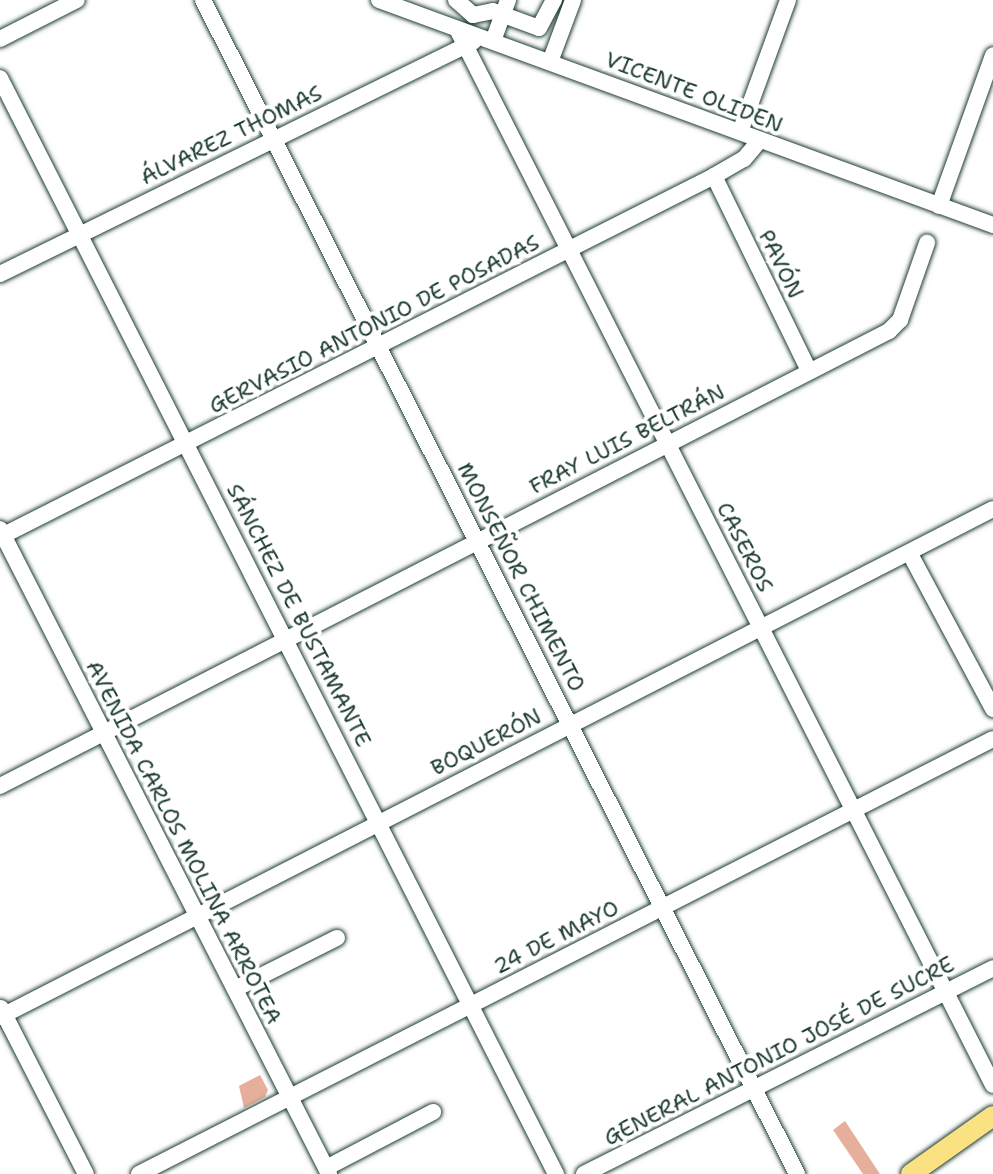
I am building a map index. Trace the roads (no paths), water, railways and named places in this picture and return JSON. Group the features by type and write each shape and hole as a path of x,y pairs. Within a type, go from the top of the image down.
{"main road":[{"path":"911,1174 993,1116"}],"street":[{"path":"0,39 77,0"},
{"name":"MONSEÑOR CHIMENTO","path":"203,0 797,1174"},
{"name":"VICENTE OLIDEN","path":"379,0 993,225"},
{"path":"431,0 434,20"},
{"path":"456,0 473,15 505,7 542,28 554,0"},
{"path":"550,62 573,0"},
{"path":"740,132 788,0"},
{"path":"488,39 505,7"},
{"name":"CASEROS","path":"457,29 993,1085"},
{"name":"ÁLVAREZ THOMAS","path":"0,274 466,45 488,39"},
{"path":"939,206 993,55"},
{"name":"SÁNCHEZ DE BUSTAMANTE","path":"0,78 556,1174"},
{"name":"GERVASIO ANTONIO DE POSADAS","path":"1,534 714,176 744,159 760,140"},
{"name":"PAVÓN","path":"714,176 809,371"},
{"name":"FRAY LUIS BELTRÁN","path":"0,786 895,326 927,243"},
{"name":"BOQUERÓN","path":"2,1012 910,554 993,509"},
{"name":"AVENIDA CARLOS MOLINA ARROTEA","path":"1,534 328,1171"},
{"path":"910,554 993,709"},
{"name":"24 DE MAYO","path":"139,1174 289,1094 853,813 993,739"},
{"path":"235,989 337,938"},
{"name":"GENERAL ANTONIO JOSÉ DE SUCRE","path":"584,1174 993,968"},
{"path":"2,1012 86,1174"},
{"path":"328,1171 433,1112"}]}
